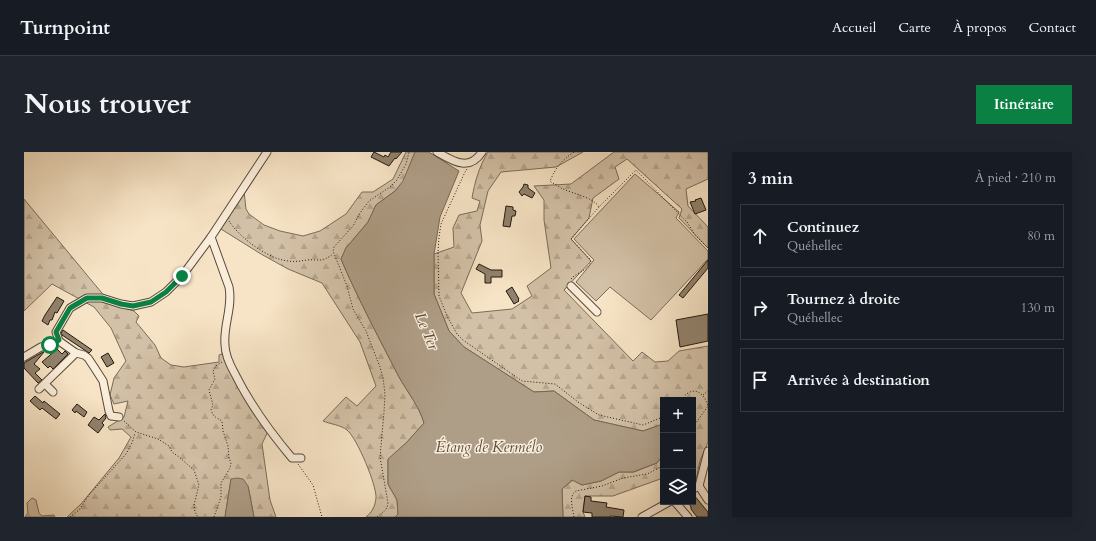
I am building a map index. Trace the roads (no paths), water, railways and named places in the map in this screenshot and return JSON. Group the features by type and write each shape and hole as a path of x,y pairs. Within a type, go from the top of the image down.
{"street":[{"path":"119,418 111,416 102,381 88,358 84,355 76,353 59,340 56,332 70,308 87,298 102,298 133,306 151,302 166,292 182,276 225,218 267,152"},
{"path":"437,152 456,162 464,164 474,161 482,152"},
{"path":"211,237 229,287 230,294 230,311 225,338 228,360 250,403 292,458 301,458"},
{"path":"571,286 597,312"},
{"path":"24,357 41,347 50,345 59,340"},
{"path":"53,392 42,387 76,353"},
{"path":"708,451 696,487 708,500"},
{"path":"648,516 664,505"},
{"path":"678,505 688,517"}],"water":[{"name":"Étang de Kermélo","path":"415,152 429,152 459,171 440,217 434,254 434,294 449,331 464,347 534,392 554,391 594,420 643,431 660,425 660,459 657,463 633,472 619,472 601,481 582,485 572,480 562,489 563,517 395,517 398,514 397,500 388,484 388,459 407,442 424,423 416,405 399,377 354,289 341,259 346,248 368,222 376,205 395,191 403,181"},
{"path":"231,479 243,479 248,486 254,517 225,517"}],"water label":[{"name":"Le Ter","path":"427,331"}]}
